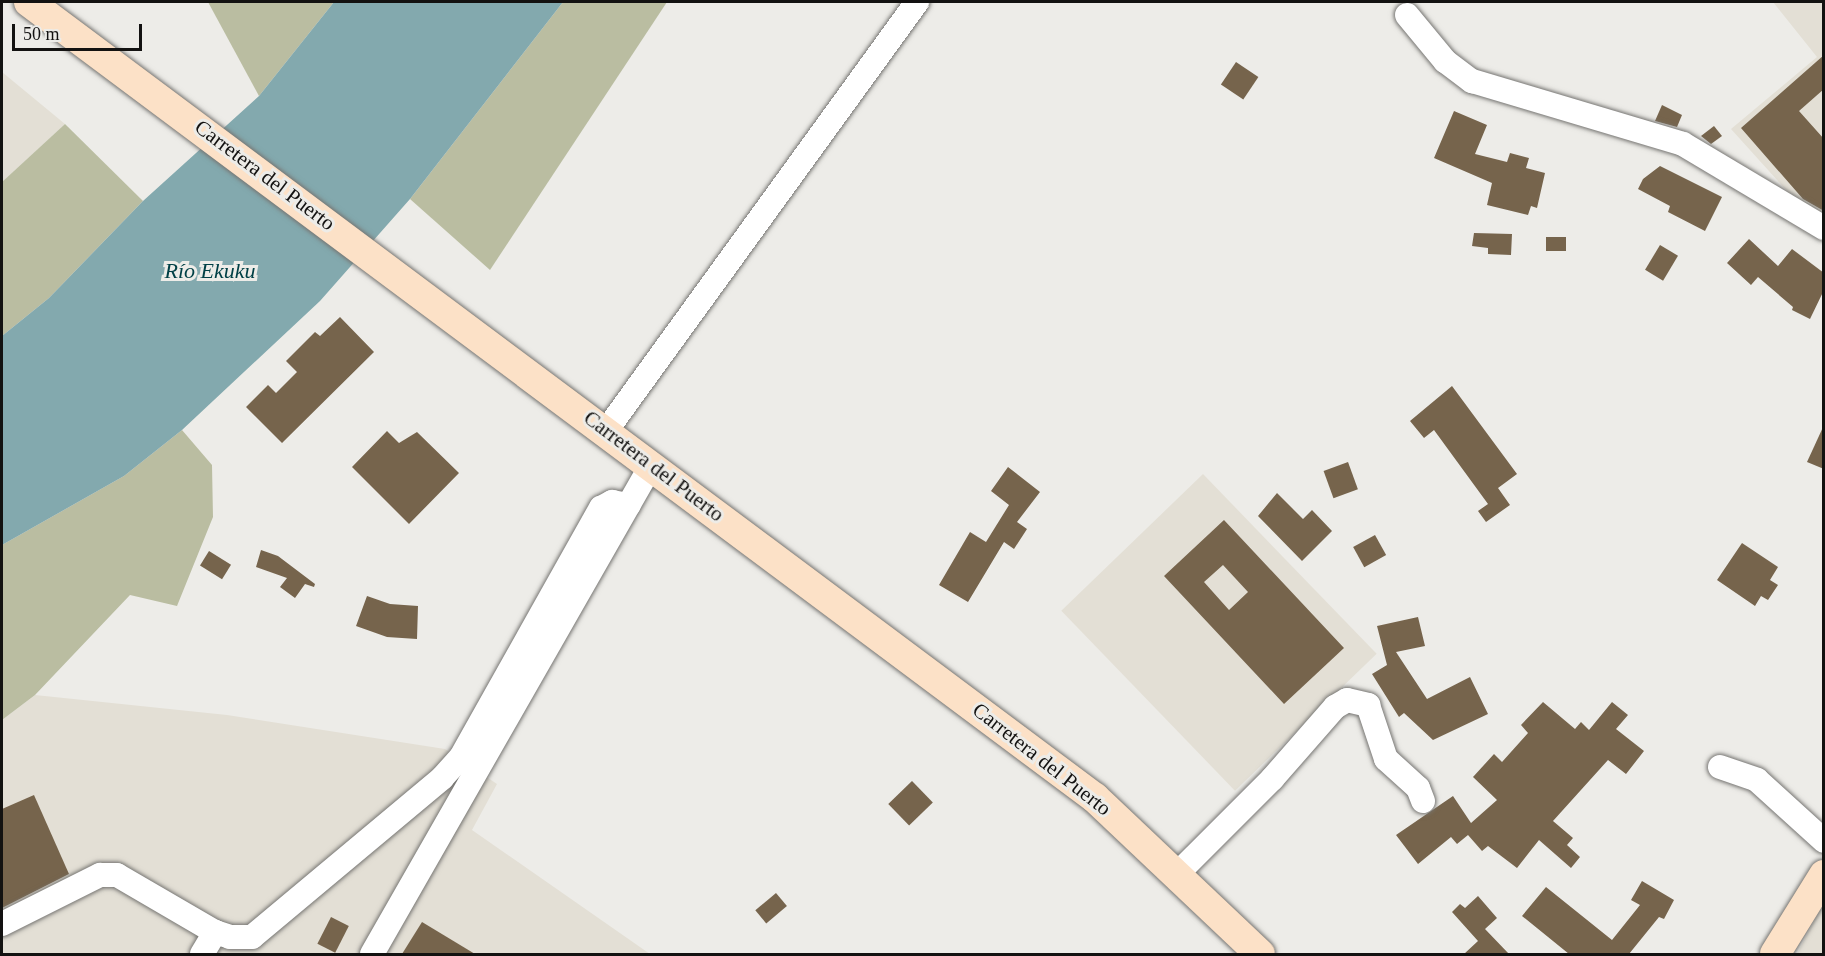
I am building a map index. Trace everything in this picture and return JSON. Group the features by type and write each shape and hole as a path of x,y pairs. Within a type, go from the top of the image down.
{"main road":[{"name":"Carretera del Puerto","path":"29,2 652,464 1095,798 1178,873 1260,954"},
{"path":"1775,954 1824,874"}],"street":[{"path":"606,431 917,2"},
{"path":"1407,15 1445,62 1472,81 1683,144 1824,228"},
{"path":"372,954 652,464"},
{"path":"2,924 100,875 117,875 215,932 230,937 252,937 271,924 442,778 461,757 601,508 612,502 629,505"},
{"path":"1178,873 1272,779 1335,707 1347,700 1368,705 1386,759 1418,788 1423,801"},
{"path":"1720,767 1757,780 1824,841"},
{"path":"202,954 215,932"}],"shaded area":[{"path":"1773,2 1823,2 1823,221 1807,213 1731,129 1817,57"},
{"path":"2,72 65,124 2,182"},
{"path":"1203,474 1377,654 1235,791 1061,611"},
{"path":"35,695 227,715 445,749 497,784 472,830 650,954 2,954 2,720"},
{"path":"1823,904 1823,954 1797,954"}],"green space":[{"path":"208,2 334,2 259,96"},
{"path":"563,2 667,2 490,270 410,199"},
{"path":"65,124 143,201 49,298 2,336 2,182"},
{"path":"182,430 212,465 213,517 177,606 130,595 35,695 2,720 2,545 124,476"}],"water":[{"name":"Río Ekuku","path":"334,2 563,2 410,199 320,301 182,430 124,476 2,545 2,336 49,298 143,201 259,96"}],"building":[{"path":"1824,55 1824,89 1799,111 1824,139 1824,211 1803,199 1741,128"},
{"path":"1236,62 1258,77 1243,99 1221,84"},
{"path":"1662,105 1682,115 1677,127 1655,121"},
{"path":"1454,111 1487,125 1475,154 1507,162 1510,153 1529,158 1526,168 1545,173 1537,208 1531,206 1528,215 1487,205 1492,183 1434,158"},
{"path":"1714,126 1722,136 1711,144 1701,136"},
{"path":"1660,166 1722,197 1705,231 1668,212 1670,206 1638,189 1643,179"},
{"path":"1474,233 1512,234 1511,255 1488,254 1488,248 1472,246"},
{"path":"1546,237 1566,237 1566,251 1546,251"},
{"path":"1749,239 1778,266 1792,249 1824,273 1824,290 1810,319 1792,310 1793,307 1758,277 1751,285 1727,263"},
{"path":"1660,245 1678,256 1663,281 1645,270"},
{"path":"340,317 374,352 282,443 246,407 268,385 276,393 297,372 286,361 315,332 320,336"},
{"path":"1452,386 1517,474 1498,488 1510,505 1486,522 1478,511 1488,504 1434,430 1424,438 1410,421"},
{"path":"1824,425 1824,469 1807,462"},
{"path":"387,431 399,443 417,432 459,473 409,524 352,467"},
{"path":"1348,462 1358,489 1333,498 1324,471"},
{"path":"1008,467 1040,492 1017,522 1027,529 1014,549 1004,542 968,602 939,585 970,532 986,542 1009,505 991,491"},
{"path":"1277,493 1303,519 1312,510 1332,531 1302,561 1258,516"},
{"path":"1224,520 1344,648 1284,704 1164,576","holes":["1223,565 1248,592 1229,610 1204,582"]},
{"path":"1375,535 1386,555 1364,567 1353,547"},
{"path":"1742,543 1778,567 1770,580 1778,585 1768,600 1761,596 1755,606 1717,580"},
{"path":"261,550 278,556 315,584 314,587 305,584 295,598 280,587 287,578 256,567"},
{"path":"209,551 231,565 222,579 200,565"},
{"path":"367,596 390,604 418,606 417,639 387,637 356,626"},
{"path":"1418,617 1425,646 1396,652 1427,699 1470,677 1488,714 1433,740 1404,713 1399,717 1372,674 1387,665 1377,626"},
{"path":"1543,702 1575,729 1581,722 1589,730 1612,702 1628,715 1616,729 1644,751 1626,774 1608,760 1553,821 1573,838 1567,845 1580,857 1571,868 1539,840 1517,868 1488,846 1482,851 1468,835 1457,844 1451,837 1418,864 1396,835 1453,796 1471,823 1497,800 1473,777 1494,754 1502,762 1528,733 1521,725"},
{"path":"912,781 933,803 909,826 888,804"},
{"path":"34,795 69,874 2,908 2,809"},
{"path":"1642,881 1674,900 1664,919 1659,917 1629,954 1569,954 1522,916 1546,887 1612,940 1640,905 1631,900"},
{"path":"776,893 787,906 766,923 755,910"},
{"path":"1478,896 1497,918 1485,929 1509,954 1464,954 1478,941 1452,912 1460,904 1465,908"},
{"path":"331,917 349,926 335,953 317,944"},
{"path":"422,922 475,954 402,954"}]}
